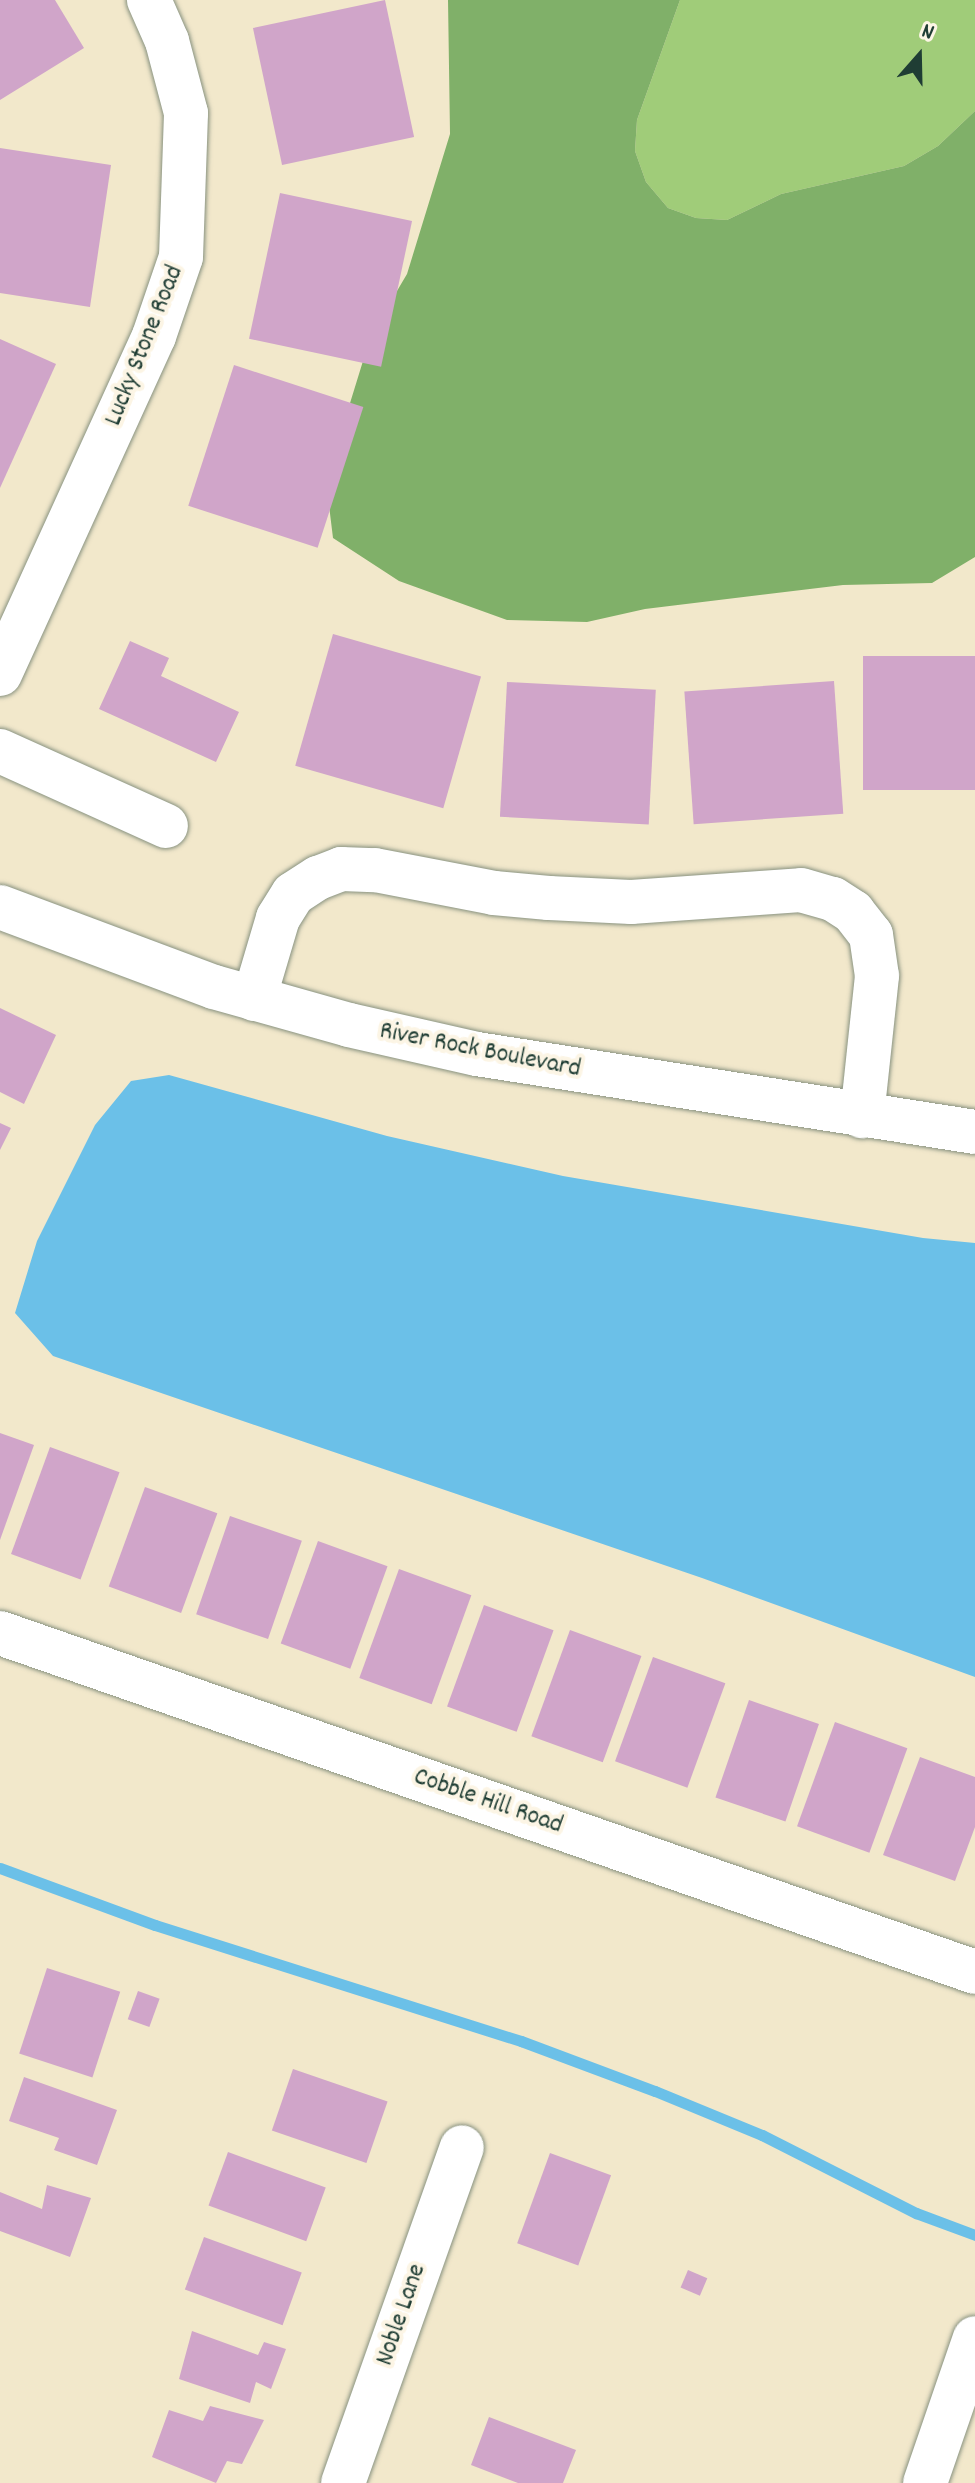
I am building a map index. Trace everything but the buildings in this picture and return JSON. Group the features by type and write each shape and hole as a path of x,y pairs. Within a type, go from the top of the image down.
{"street":[{"name":"Lucky Stone Road","path":"0,674 154,336 181,257 186,113 167,41 149,0"},
{"path":"0,751 166,826"},
{"path":"254,999 278,918 293,894 318,878 341,869 375,870 480,891 631,902 801,890 833,899 853,912 871,935 877,976 862,1116"},
{"name":"River Rock Boulevard","path":"0,907 114,952 254,999 477,1054 975,1132"},
{"name":"Cobble Hill Road","path":"0,1633 975,1972"},
{"name":"Noble Lane","path":"343,2483 462,2147"},
{"path":"925,2483 975,2338"}],"green space":[{"path":"448,0 680,0 637,120 635,151 646,182 668,208 696,218 727,220 781,194 904,166 938,146 975,111 975,557 932,583 843,585 645,609 587,622 507,620 399,581 333,538 326,481 371,335 407,274 450,134"},
{"path":"680,0 975,0 975,111 938,146 904,166 781,194 727,220 696,218 668,208 646,182 635,151 637,120"}],"water":[{"path":"169,1075 387,1136 563,1176 923,1238 975,1243 975,1677 702,1578 53,1356 15,1313 37,1241 95,1125 131,1081"}],"waterway":[{"path":"0,1868 155,1925 521,2041 655,2091 762,2135 916,2213 975,2235"}]}
